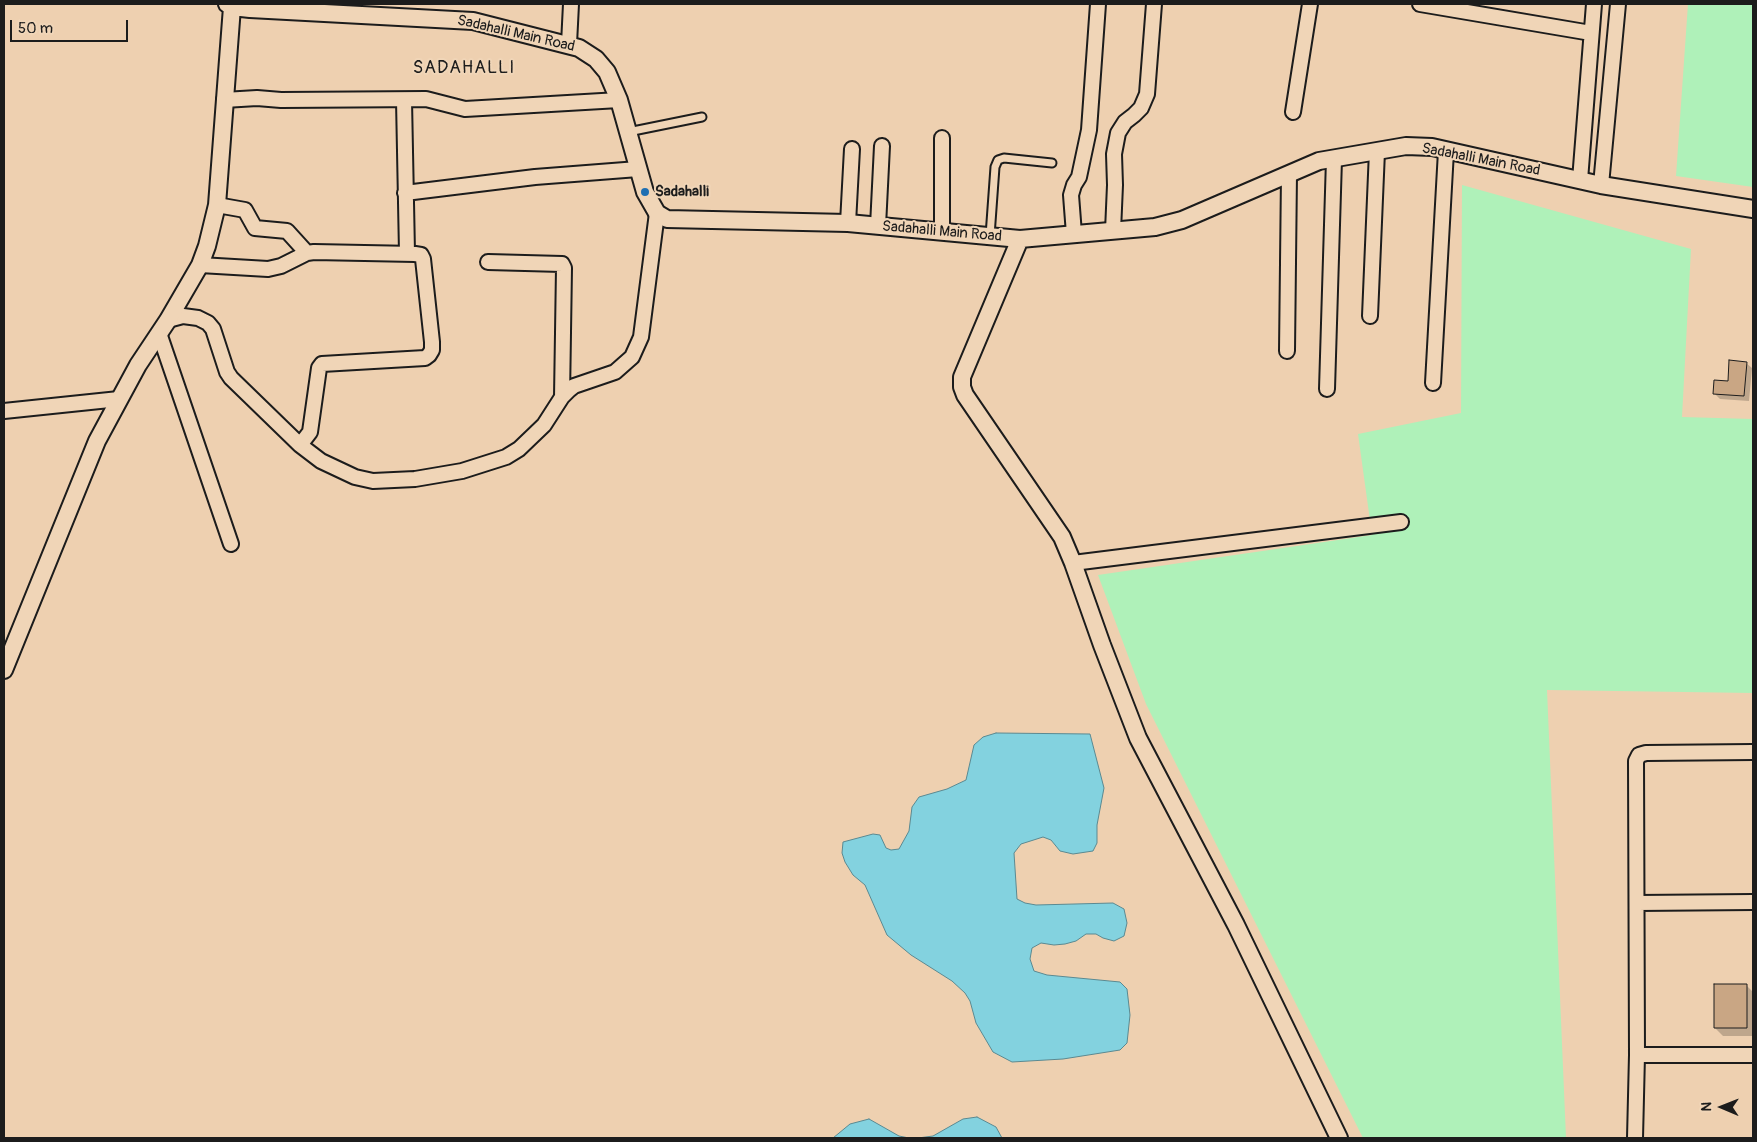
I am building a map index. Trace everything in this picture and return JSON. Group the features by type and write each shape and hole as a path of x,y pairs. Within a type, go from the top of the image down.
{"street":[{"path":"569,44 571,4"},
{"path":"1074,234 1071,195 1079,177 1089,130 1098,4"},
{"path":"1113,231 1114,154 1118,132 1125,122 1141,108 1148,94 1154,4"},
{"path":"1293,112 1310,4"},
{"path":"1420,4 1592,33"},
{"path":"1580,180 1594,4"},
{"path":"1601,185 1618,4"},
{"path":"4,670 97,441 138,365 164,327 200,265 207,246 217,205 222,158 229,5"},
{"name":"Sadahalli Main Road","path":"229,5 250,9 467,21 569,44 589,54 602,65 619,100 645,192 657,213 667,219 680,221 848,223 1020,239 1113,231 1169,225 1319,161 1412,146 1432,147 1601,185 1753,209"},
{"path":"224,100 257,98 281,100 426,100 465,110 619,100"},
{"path":"404,100 406,254"},
{"path":"942,138 942,232"},
{"path":"878,226 882,146"},
{"path":"848,223 852,150"},
{"path":"1370,316 1378,151"},
{"path":"1434,383 1446,151"},
{"path":"1327,389 1334,159"},
{"path":"405,193 535,177 638,169"},
{"path":"1287,351 1289,174"},
{"path":"217,205 242,208 255,228 287,231 307,253"},
{"path":"164,327 183,316 198,318 208,322 214,329 227,372 231,378 300,445 321,461 355,477 373,481 415,479 470,468 512,453 544,425 562,397 574,386 614,372 632,357 641,337 657,213"},
{"path":"1020,239 962,377 962,387 965,395 1062,537 1138,738 1236,925 1339,1138"},
{"path":"200,265 268,269 281,266 307,253 314,252 418,254 423,259 432,342 432,350 429,355 425,358 322,364 319,368 310,432 300,445"},
{"path":"488,262 562,264 564,268 562,397"},
{"path":"164,327 232,544"},
{"path":"4,411 119,399"},
{"path":"1073,564 1401,522"},
{"path":"1635,1138 1637,1055 1636,761 1639,755 1646,753 1753,752"},
{"path":"1636,903 1753,902"},
{"path":"1637,1055 1753,1055"}],"lane":[{"path":"628,132 702,117"},
{"path":"990,236 994,167 998,160 1004,158 1052,163"}],"green space":[{"path":"1688,4 1753,4 1753,187 1676,176"},
{"path":"1462,185 1691,249 1682,417 1753,419 1753,693 1547,690 1566,1138 1363,1138 1146,704 1098,575 1372,535 1358,434 1461,413"}],"water":[{"path":"996,733 1090,734 1104,788 1097,825 1097,843 1093,851 1073,854 1060,851 1051,840 1043,837 1021,844 1014,853 1017,899 1036,905 1113,903 1124,909 1127,923 1124,936 1114,941 1096,934 1086,934 1076,941 1065,944 1041,943 1032,948 1030,959 1034,971 1047,975 1120,982 1127,989 1130,1015 1127,1043 1120,1050 1063,1059 1012,1062 993,1052 976,1023 970,1001 965,993 952,981 911,955 887,935 865,885 853,875 845,862 842,853 843,842 873,834 880,835 886,848 891,850 899,849 909,831 912,807 919,797 947,789 966,780 974,745 983,737"},
{"path":"977,1117 996,1127 1002,1138 918,1138 933,1136 963,1119"},
{"path":"869,1119 899,1136 909,1138 833,1138 850,1124"}],"building":[{"path":"1729,360 1747,362 1744,396 1713,394 1714,380 1728,381"},
{"path":"1714,984 1747,984 1747,1028 1714,1028"}],"place":[{"name":"Sadahalli","path":"645,192"}],"district":[{"name":"SADAHALLI","path":"464,68"}]}
